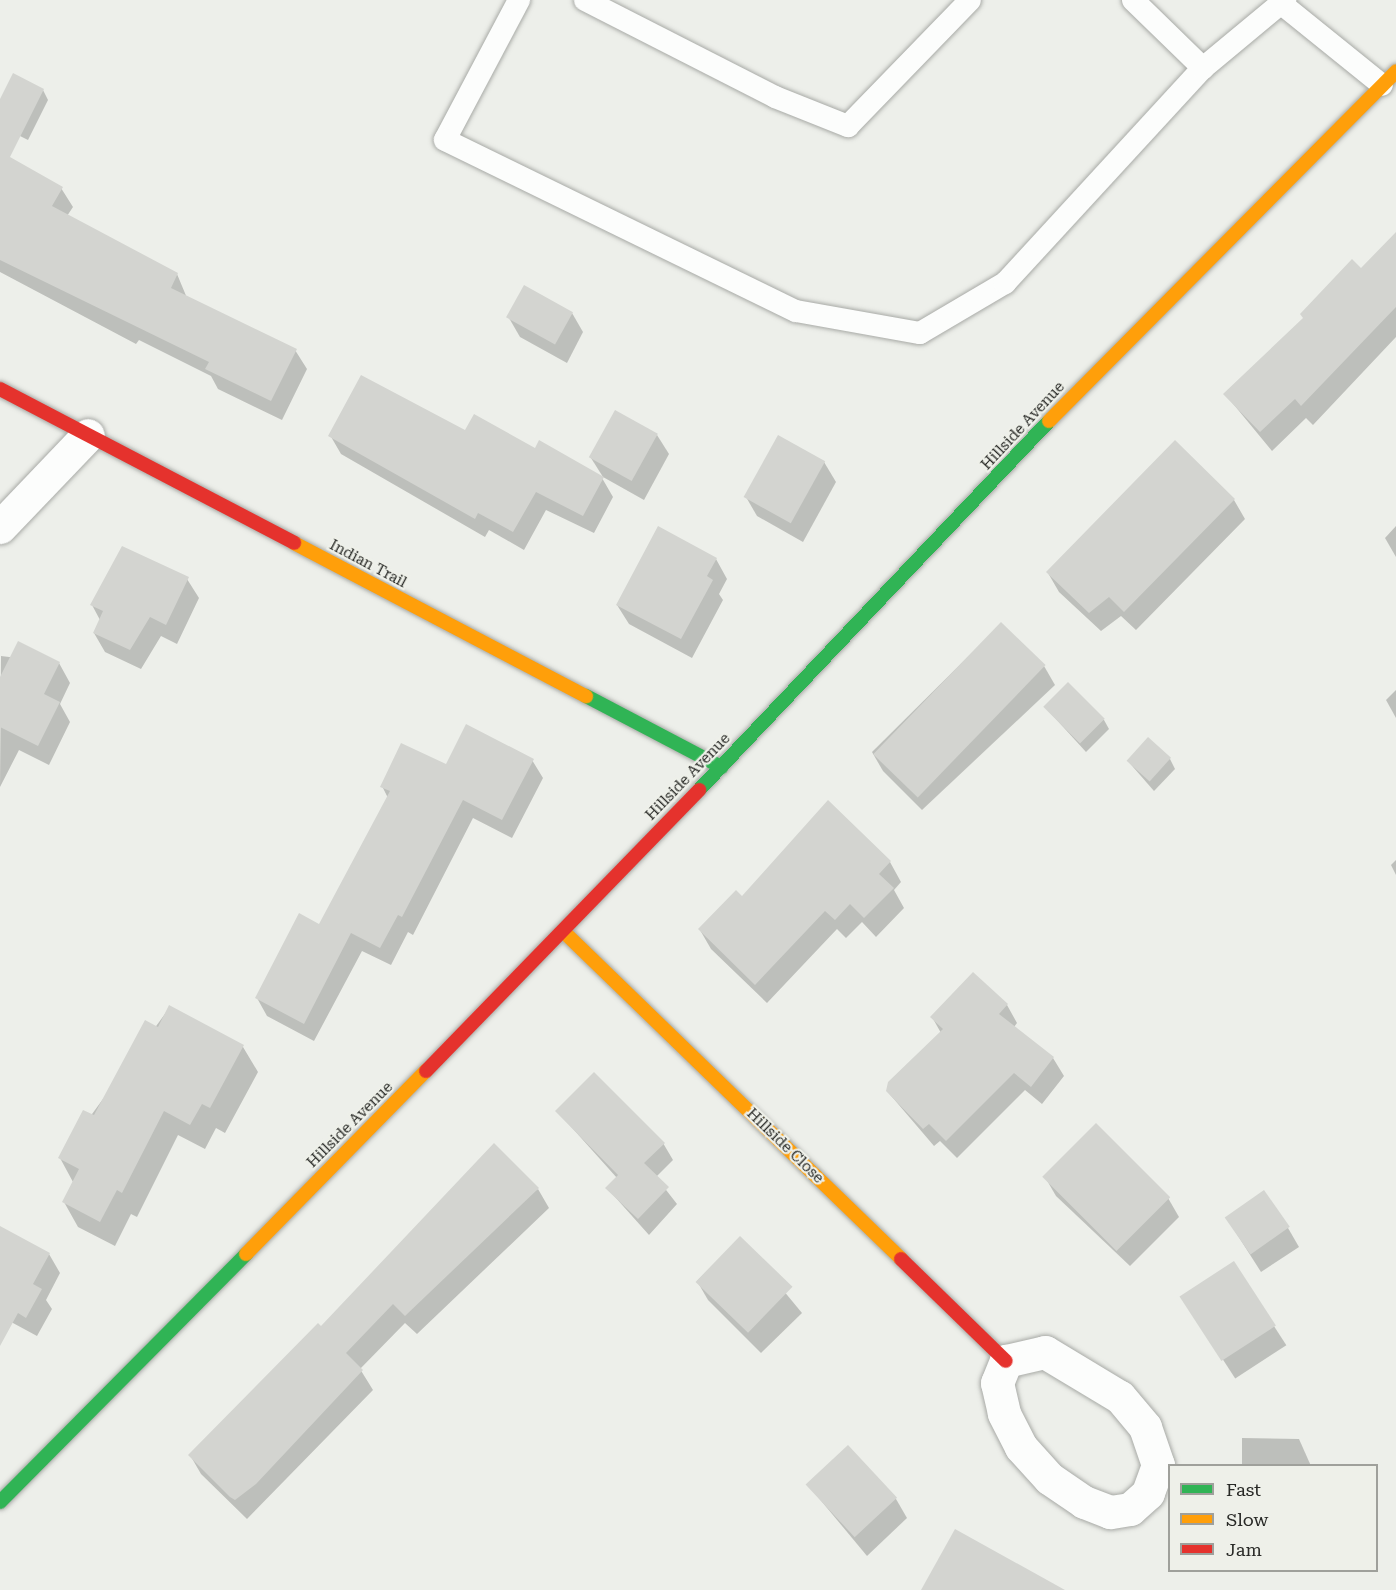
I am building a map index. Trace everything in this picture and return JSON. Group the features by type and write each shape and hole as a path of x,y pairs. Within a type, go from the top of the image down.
{"main road":[{"name":"Hillside Avenue","path":"0,1502 564,932 1109,358 1391,84"},
{"name":"Indian Trail","path":"0,389 721,767"},
{"name":"Hillside Close","path":"564,932 1006,1361"}],"street":[{"path":"0,527 88,435"},
{"path":"1045,1352 1120,1397 1145,1427 1158,1465 1148,1493 1130,1509 1110,1512 1049,1478 1022,1447 1004,1413 997,1383 1006,1361 1045,1352"}],"lane":[{"path":"519,0 445,140 796,311 920,333 1005,283 1203,68 1284,3 1391,84"},
{"path":"585,0 775,97 848,126 970,0"},
{"path":"1133,0 1203,68"}],"building":[{"path":"13,73 44,89 10,157 63,187 52,206 178,273 171,288 297,349 271,401 205,369 209,362 0,260 0,99"},
{"path":"1396,232 1396,307 1301,406 1295,399 1260,432 1223,394 1303,318 1300,314 1352,259 1361,268"},
{"path":"524,285 573,312 555,345 506,317"},
{"path":"361,375 465,430 474,414 535,448 539,440 604,477 583,516 536,492 513,532 478,513 475,519 328,436"},
{"path":"615,410 658,434 632,481 589,457"},
{"path":"778,435 825,461 791,523 744,497"},
{"path":"1175,440 1235,499 1124,612 1109,597 1089,613 1046,572"},
{"path":"658,526 717,558 707,576 713,580 681,639 616,605"},
{"path":"122,546 189,577 166,625 150,617 130,650 93,633 103,611 90,605"},
{"path":"1001,622 1046,665 918,797 873,754"},
{"path":"18,641 60,662 44,694 60,702 38,746 0,727 0,677"},
{"path":"1068,682 1105,719 1080,744 1043,707"},
{"path":"466,724 534,759 502,820 463,800 402,917 398,915 380,948 351,933 304,1024 255,998 299,913 319,924 390,791 380,787 401,743 446,764"},
{"path":"1148,737 1171,758 1150,782 1127,761"},
{"path":"828,800 891,861 879,874 894,888 864,918 850,904 835,920 825,911 755,985 698,929 736,890 742,896"},
{"path":"973,972 1008,1004 999,1014 1054,1057 1031,1087 1014,1073 946,1141 929,1124 923,1129 886,1091 888,1082 943,1029 930,1017"},
{"path":"169,1005 244,1045 210,1108 202,1104 190,1125 164,1111 122,1193 117,1190 100,1222 62,1202 79,1169 58,1158 83,1110 94,1115 145,1020 158,1027"},
{"path":"594,1072 665,1143 644,1163 669,1187 638,1219 605,1188 618,1175 555,1111"},
{"path":"1096,1123 1170,1197 1117,1251 1042,1177"},
{"path":"494,1143 539,1188 405,1316 393,1304 346,1353 363,1370 256,1484 235,1500 230,1497 188,1455 318,1323 321,1326"},
{"path":"1264,1190 1290,1227 1250,1254 1225,1218"},
{"path":"0,1226 50,1253 33,1284 42,1289 26,1318 18,1313 0,1346"},
{"path":"740,1236 793,1287 748,1333 696,1282"},
{"path":"1234,1261 1276,1326 1221,1361 1179,1296"},
{"path":"848,1445 897,1498 855,1537 806,1485"},
{"path":"955,1529 1065,1590 921,1590"}],"traffic: fast":[{"path":"699,790 1049,421"},
{"path":"586,696 721,767"},
{"path":"0,1502 246,1254"}],"traffic: slow":[{"path":"1049,421 1396,71"},
{"path":"294,543 586,696"},
{"path":"564,932 901,1259"},
{"path":"246,1254 426,1071"}],"traffic: jam":[{"path":"0,389 294,543"},
{"path":"426,1071 699,790"},
{"path":"901,1259 1006,1361"}]}
